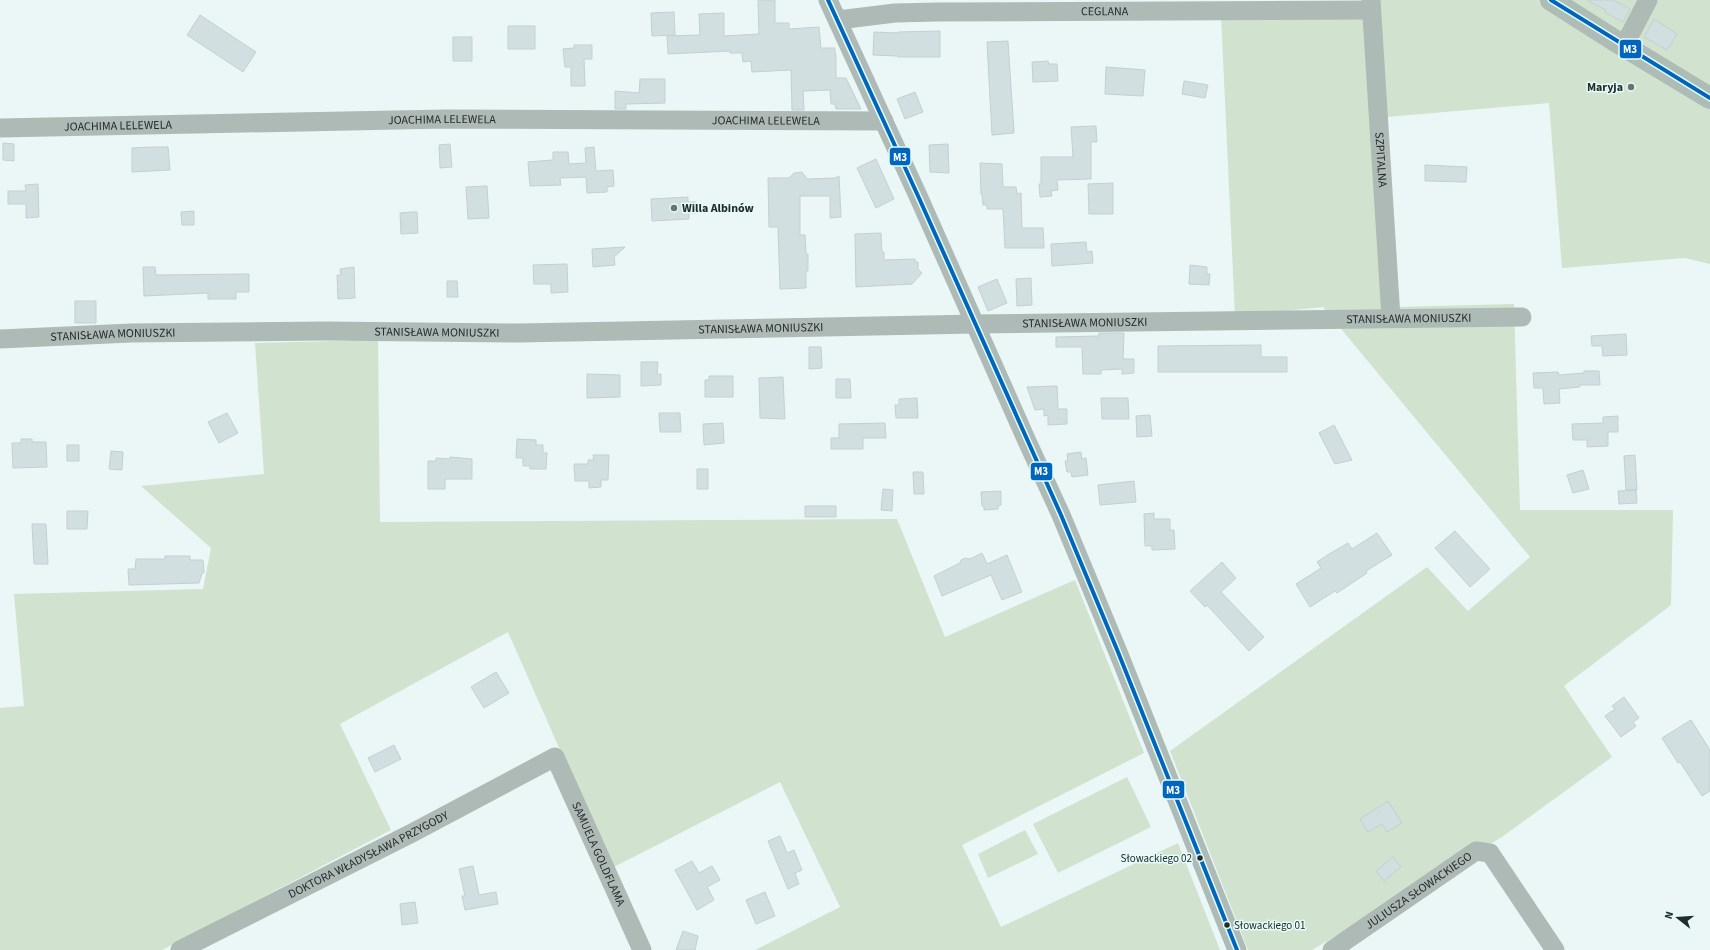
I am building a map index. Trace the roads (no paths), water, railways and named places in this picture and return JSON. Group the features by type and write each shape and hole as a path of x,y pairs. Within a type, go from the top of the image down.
{"main road":[{"path":"1551,0 1710,98"}],"street":[{"path":"828,0 919,198 1061,515 1118,652 1236,950"},
{"path":"1624,46 1648,0"},
{"name":"CEGLANA","path":"838,20 895,13 923,12 1371,5"},
{"name":"SZPITALNA","path":"1371,5 1391,318"},
{"name":"JOACHIMA LELEWELA","path":"0,128 446,119 884,121"},
{"name":"STANISŁAWA MONIUSZKI","path":"0,339 131,333 326,331 519,333 975,324 1522,317"},
{"name":"DOKTORA WŁADYSŁAWA PRZYGODY","path":"180,950 412,833 556,757"},
{"name":"SAMUELA GOLDFLAMA","path":"556,757 642,950"},
{"name":"JULIUSZA SŁOWACKIEGO","path":"1332,950 1476,851 1490,853 1555,950"}],"place":[{"name":"Maryja","path":"1631,87"},
{"name":"Willa Albinów","path":"674,208"},
{"name":"Słowackiego 02","path":"1200,858"},
{"name":"Słowackiego 01","path":"1227,925"}]}
